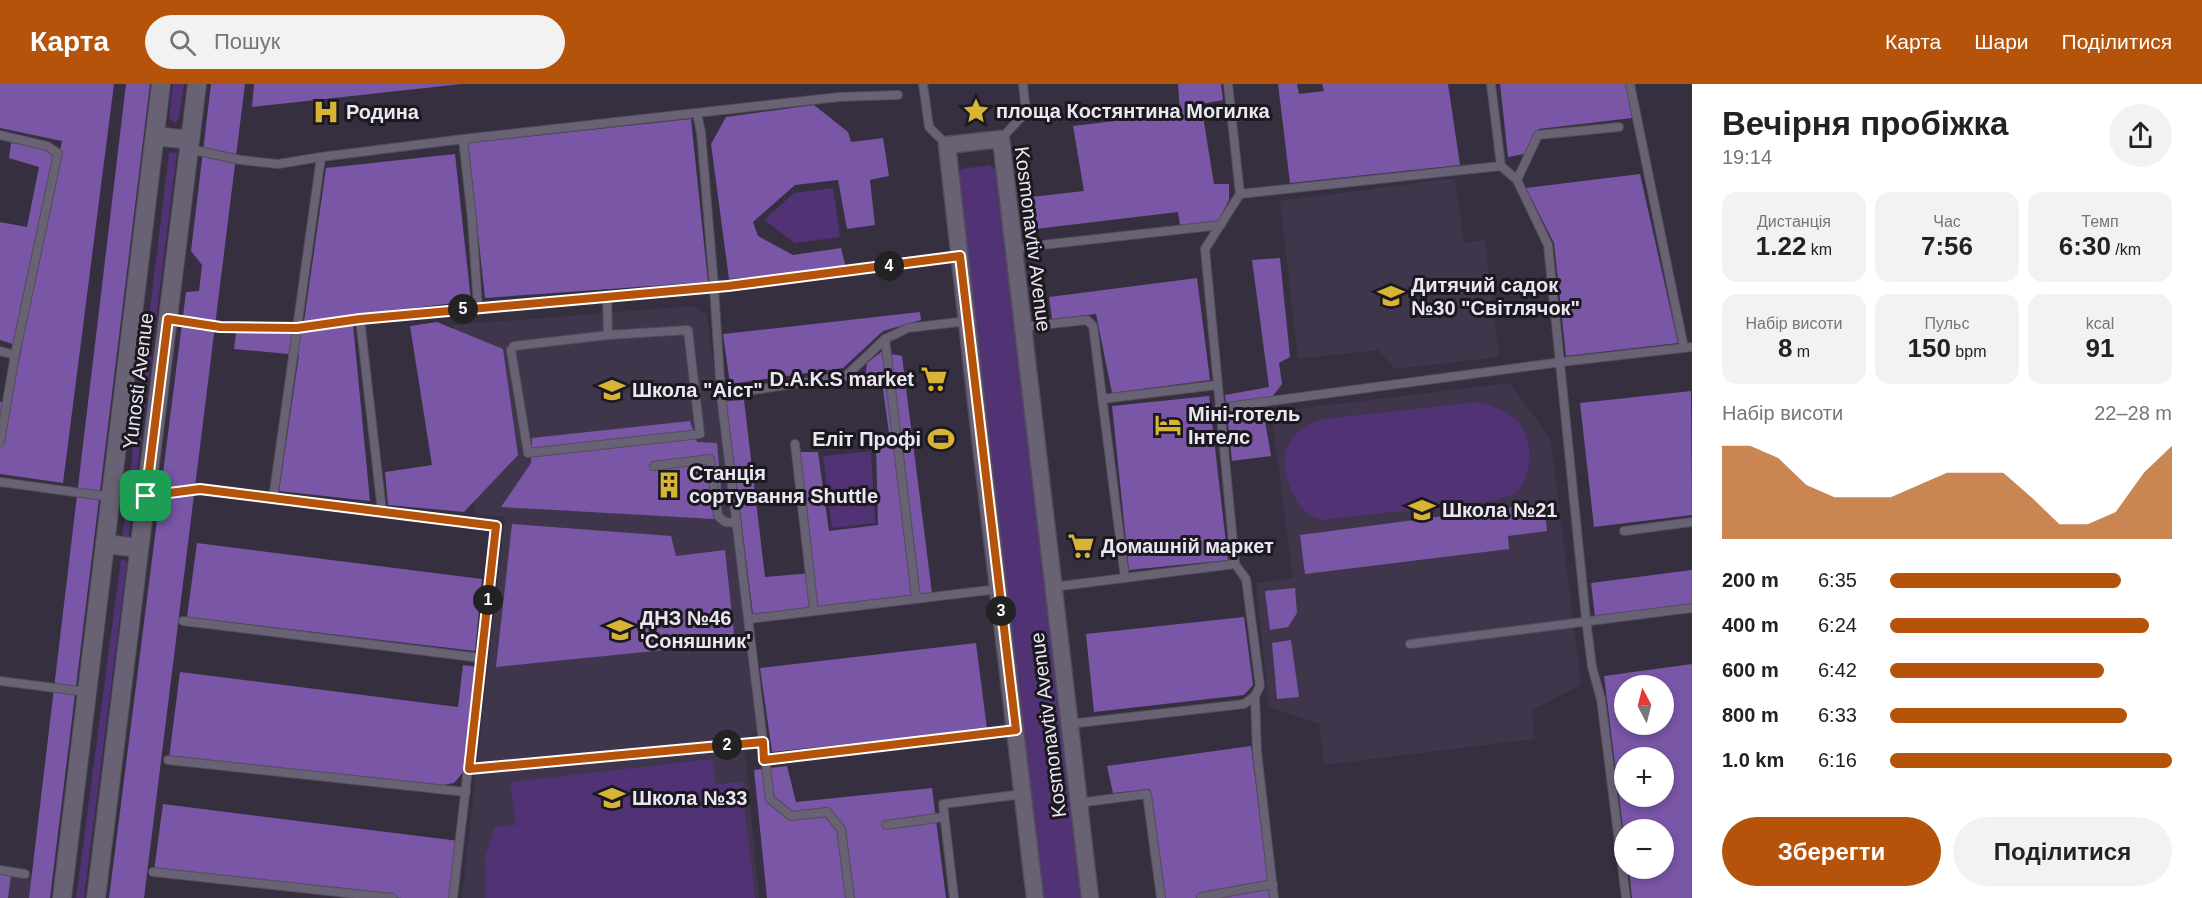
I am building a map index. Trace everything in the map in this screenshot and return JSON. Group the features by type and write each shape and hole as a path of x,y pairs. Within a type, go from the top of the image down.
{"main road":[{"name":"Yunosti Avenue","path":"62,898 161,84"},
{"name":"Yunosti Avenue","path":"96,898 197,84"},
{"path":"155,136 190,144"},
{"path":"105,544 140,548"}],"street":[{"name":"Kosmonavtiv Avenue","path":"1035,898 947,145 1001,139 1090,898"}],"lane":[{"path":"923,84 929,127 947,145"},
{"path":"1001,139 1026,112 1023,84"},
{"path":"1069,724 1244,704 1255,696 1260,686 1246,579 1235,564 1205,249 1240,194 1228,84"},
{"path":"1491,84 1501,166 1517,180 1548,245 1586,621 1592,667 1601,699 1626,898"},
{"path":"1219,408 1688,347 1630,84"},
{"path":"190,144 242,160 278,164 463,139 839,98 898,94"},
{"path":"697,114 701,132 721,395 770,800 791,816 827,812 842,829 850,898"},
{"path":"1517,180 1538,135 1619,127"},
{"path":"0,135 47,146 58,153 15,355 0,442"},
{"path":"463,139 472,219 477,308"},
{"path":"273,499 321,158"},
{"path":"1240,194 1501,166"},
{"path":"1013,250 1221,225"},
{"path":"168,319 220,327 297,328 360,319 714,287 960,256"},
{"path":"607,297 609,335"},
{"path":"360,319 382,511"},
{"path":"1023,327 1087,320 1093,326 1125,578"},
{"path":"721,395 846,376 885,339 908,328 967,321"},
{"path":"688,330 700,434 528,453 511,350 514,346 609,335 688,330"},
{"path":"885,339 916,598"},
{"path":"0,351 15,355"},
{"path":"1102,399 1217,385"},
{"path":"795,444 814,611"},
{"path":"654,466 710,459 718,516 725,522 737,523"},
{"path":"0,482 111,497"},
{"path":"146,496 200,489 496,526 453,898"},
{"path":"1624,531 1692,522"},
{"path":"1053,586 1235,564"},
{"path":"749,619 998,589"},
{"path":"1410,644 1692,608"},
{"path":"183,621 481,658"},
{"path":"0,681 87,692"},
{"path":"1255,696 1257,752 1274,898"},
{"path":"764,760 1016,730"},
{"path":"469,769 763,742"},
{"path":"168,760 466,792"},
{"path":"954,898 943,804 1023,794"},
{"path":"1078,803 1147,794 1161,898"},
{"path":"886,825 944,818"},
{"path":"0,870 25,874"},
{"path":"153,872 392,898"},
{"path":"1201,897 1273,884"}],"shaded area":[{"path":"0,84 114,84 63,483 0,474 0,402 10,403 22,347 0,340 0,222 27,227 39,167 9,158 11,143 60,150 62,141 0,128"},
{"path":"126,84 150,84 50,898 29,898"},
{"path":"173,84 184,84 179,119 175,123 169,118"},
{"path":"211,84 245,84 144,898 109,898 186,292 199,291 202,265 191,251"},
{"path":"254,84 462,84 252,107"},
{"path":"1178,84 1221,84 1223,100 1201,104 1214,184 1229,184 1229,200 1218,221 1180,225 1178,212 1027,230 1022,198 1084,191 1073,126 1180,113"},
{"path":"1278,84 1297,84 1299,94 1324,91 1322,84 1448,84 1460,165 1290,183"},
{"path":"1500,84 1626,84 1632,118 1539,129 1524,154 1508,157"},
{"path":"814,105 848,132 851,142 883,138 889,176 870,180 875,225 847,229 838,180 795,185 753,222 758,236 793,255 841,248 846,268 729,279 711,144 726,117"},
{"path":"691,119 708,282 485,298 468,143"},
{"path":"169,152 177,153 128,541 122,540"},
{"path":"455,154 471,301 304,321 326,168"},
{"path":"989,165 997,171 1082,898 1042,898 957,174 962,169"},
{"path":"1640,174 1678,343 1566,356 1554,243 1526,188"},
{"name":"Дитячий садок №30 \"Світлячок\"","path":"1455,178 1464,243 1485,240 1499,357 1395,369 1378,350 1298,359 1280,201"},
{"path":"833,188 840,237 795,243 764,220 794,193"},
{"path":"1280,258 1290,357 1279,363 1282,384 1263,409 1271,456 1232,461 1225,395 1269,387 1252,260"},
{"path":"1197,278 1210,380 1112,393 1096,314 1052,319 1049,297"},
{"path":"692,306 707,315 758,731 744,739 759,898 462,898 505,517 476,514 453,325"},
{"path":"920,312 921,320 883,331 843,368 730,384 723,334"},
{"path":"437,322 503,349 518,455 464,512 388,505 385,472 432,465 410,326"},
{"path":"353,324 370,501 279,491 299,355 234,349 236,333 303,333"},
{"path":"881,352 902,356 932,593 753,614 726,401 744,400 765,577 812,573 798,452 818,452 829,531 878,525 876,443 890,440 882,382 865,379 867,363"},
{"name":"Школа №21","path":"1510,383 1551,440 1581,685 1532,710 1535,739 1324,765 1319,724 1269,707 1256,583 1293,578 1271,412"},
{"path":"1691,391 1692,515 1594,527 1580,403"},
{"path":"1209,396 1228,560 1129,570 1112,406"},
{"path":"1477,402 1509,414 1518,422 1527,438 1528,470 1520,488 1513,494 1491,501 1322,520 1307,512 1296,500 1287,480 1285,457 1293,438 1310,424 1323,419"},
{"path":"690,421 697,442 717,443 722,500 714,519 501,507 531,463 532,438"},
{"path":"871,451 875,523 832,528 823,456"},
{"path":"1544,503 1547,531 1508,536 1509,549 1305,574 1300,535"},
{"path":"512,524 671,536 676,556 725,550 735,643 496,667"},
{"path":"197,543 482,579 475,651 187,617"},
{"path":"121,559 127,562 84,898 76,898"},
{"path":"1692,570 1692,605 1595,617 1591,583"},
{"path":"1295,588 1297,613 1288,627 1270,630 1265,591"},
{"path":"1244,617 1253,685 1244,695 1094,712 1086,634"},
{"path":"1291,640 1299,697 1277,699 1272,643"},
{"path":"976,643 987,729 772,752 760,668"},
{"path":"1692,664 1692,898 1632,898 1630,879 1674,879 1674,819 1622,819 1620,807 1674,807 1674,747 1614,747 1614,756 1604,676"},
{"path":"463,665 477,667 465,770 454,783 443,785 169,758 180,672 458,707"},
{"path":"1251,746 1270,898 1165,898 1150,789 1113,793 1107,766"},
{"name":"Школа №33","path":"712,759 716,784 742,782 755,898 486,898 485,857 495,827 516,825 510,782"},
{"path":"787,766 796,802 932,788 946,898 767,898 754,770"},
{"path":"163,804 459,841 452,898 402,898 154,871"},
{"path":"0,872 32,876 29,898 0,898"},
{"path":"0,874 11,875 8,898 0,898"}],"place":[{"name":"площа Костянтина Могилка","path":"976,111"},
{"name":"Родина","path":"326,112"},
{"name":"Дитячий садок №30 \"Світлячок\"","path":"1391,296"},
{"name":"D.A.K.S market","path":"934,379"},
{"name":"Школа \"Аіст\"","path":"612,390"},
{"name":"Міні-готель Інтелс","path":"1168,425"},
{"name":"Еліт Профі","path":"941,439"},
{"name":"Станція сортування Shuttle","path":"669,485"},
{"name":"Школа №21","path":"1422,510"},
{"name":"Домашній маркет","path":"1081,546"},
{"name":"ДНЗ №46 'Соняшник'","path":"620,630"},
{"name":"Школа №33","path":"612,798"}],"route":[{"path":"960,256 1016,730 764,760 763,742 469,769 496,526 200,489 146,496 168,319 220,327 297,328 360,319 728,286 960,256"}]}
